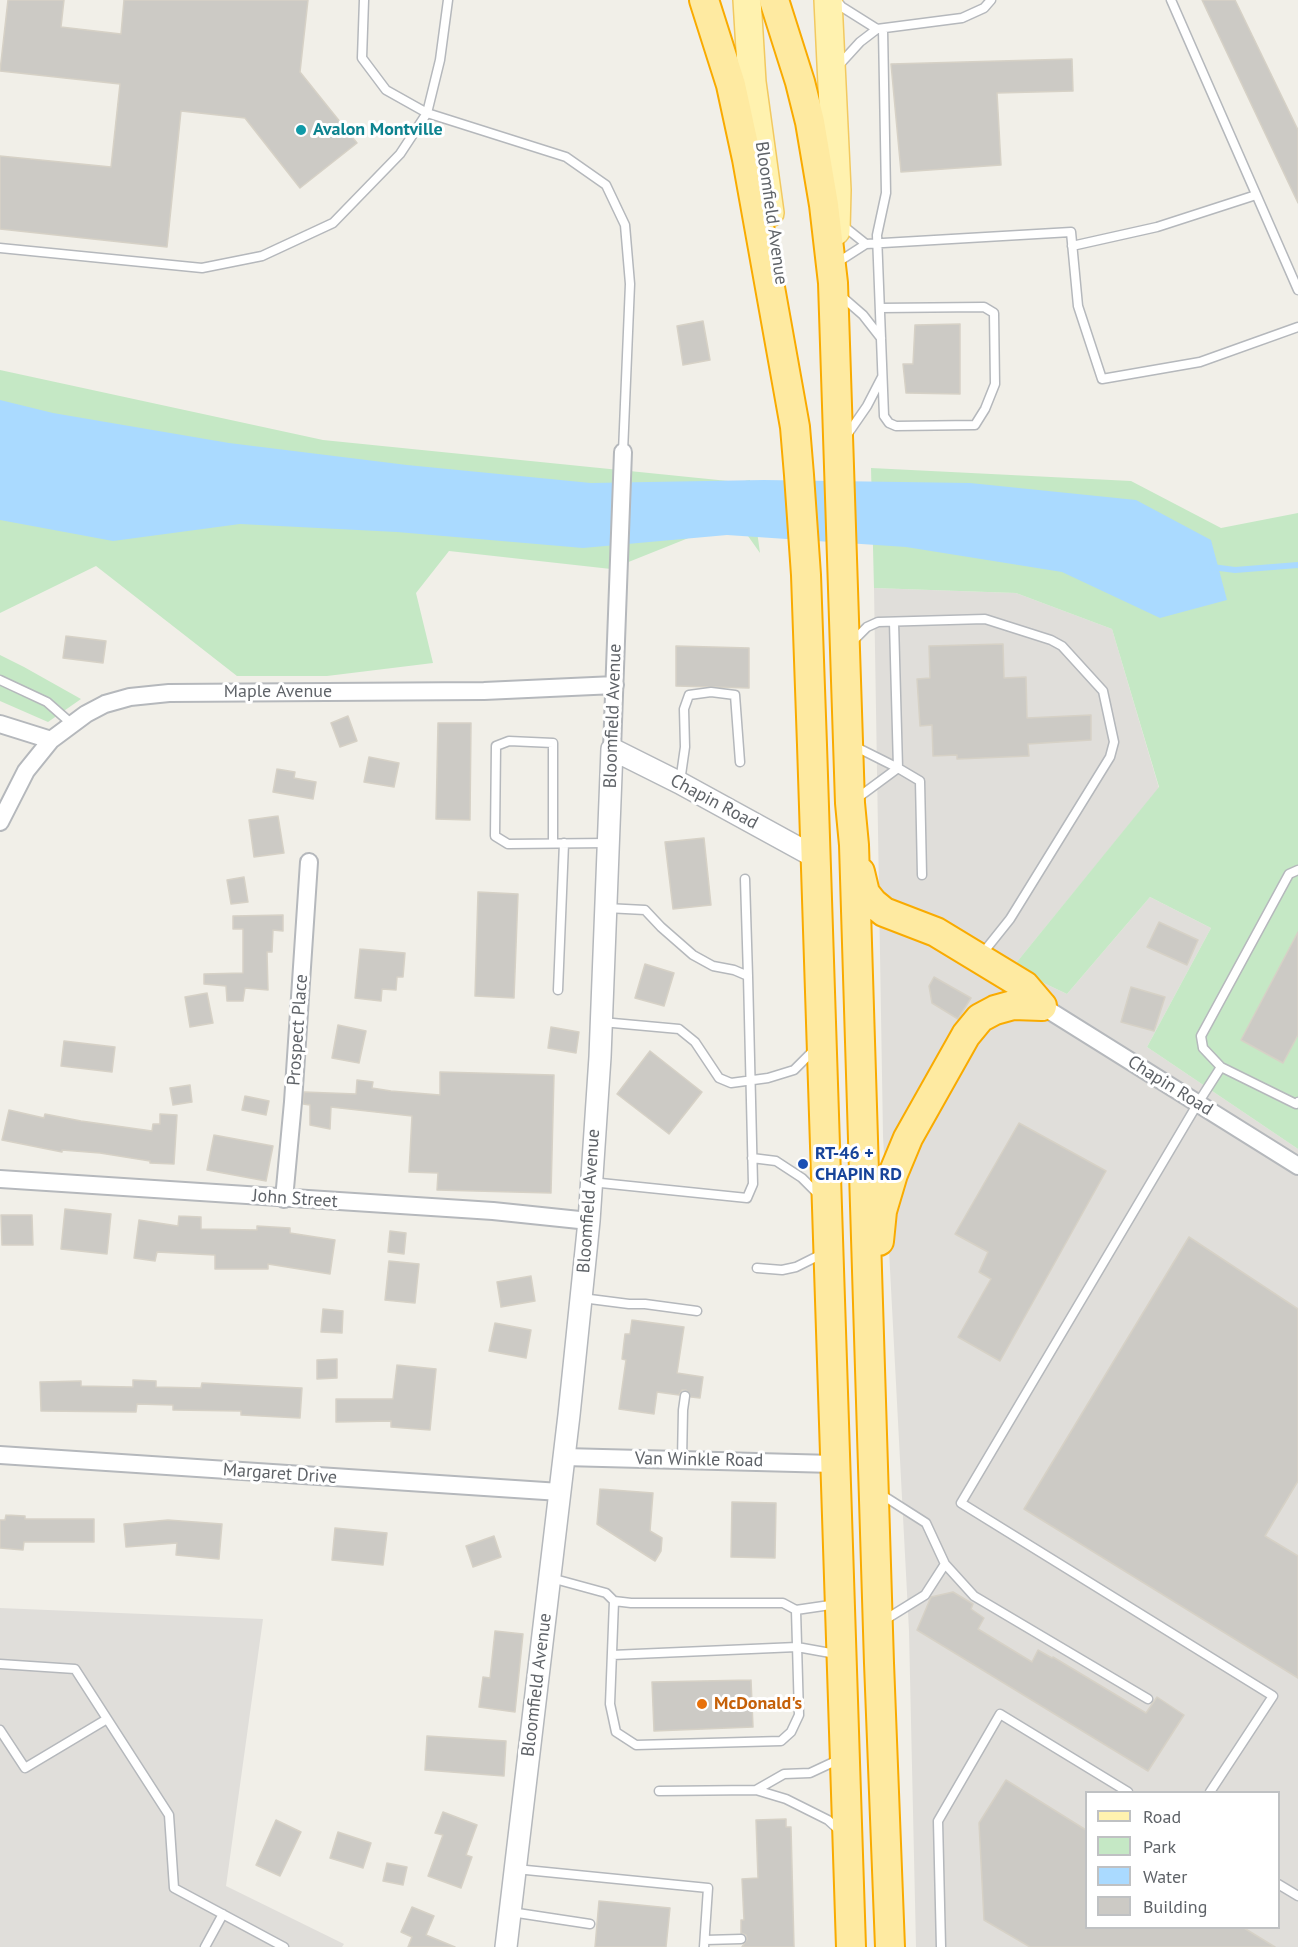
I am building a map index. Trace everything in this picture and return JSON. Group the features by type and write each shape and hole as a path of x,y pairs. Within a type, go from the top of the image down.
{"highway":[{"path":"704,0 731,85 747,159 795,427 799,475 806,575 851,1947"},
{"path":"774,0 810,122 834,279 890,1947"},
{"path":"854,845 866,893 873,903 884,912 901,920 936,932 1025,986 1042,1006"},
{"path":"869,1332 882,1211 893,1174 908,1138 966,1035 980,1018 994,1010 1012,1005 1042,1006"}],"main road":[{"name":"Bloomfield Avenue","path":"747,0 752,82 790,348 795,427"},
{"path":"828,0 836,218 834,279"}],"street":[{"name":"Bloomfield Avenue","path":"506,1947 560,1492 589,1221 601,1022 623,452"},
{"name":"Maple Avenue","path":"0,822 26,771 51,740 86,714 105,704 143,694 484,691 615,685"},
{"path":"0,724 51,740"},
{"name":"Chapin Road","path":"612,749 680,783 815,857"},
{"name":"Prospect Place","path":"284,1199 309,862"},
{"name":"Chapin Road","path":"1042,1006 1298,1166"},
{"name":"John Street","path":"0,1179 493,1211 589,1221"},
{"name":"Margaret Drive","path":"0,1455 560,1492"},
{"name":"Van Winkle Road","path":"564,1457 834,1464"}],"lane":[{"path":"364,0 362,58 386,90 427,113 566,157 606,185 625,225 630,284 623,452"},
{"path":"0,248 202,268 262,256 333,223 400,154 427,113 440,60 448,0"},
{"path":"836,0 842,7 880,29"},
{"path":"832,74 860,42 880,29 962,18 984,8 991,0"},
{"path":"1170,0 1297,286"},
{"path":"880,29 886,194 877,235 884,416 889,423 896,426 975,424 995,384 994,313 984,307 880,309"},
{"path":"1072,246 1157,227 1256,195"},
{"path":"836,218 844,228 866,244 1071,232 1078,306 1102,379 1200,362 1298,327"},
{"path":"866,244 834,279 881,338"},
{"path":"839,463 850,428 867,406 882,377"},
{"path":"845,649 867,627 878,622 985,619 1051,640 1062,646 1103,691 1114,742 1110,757 1010,919 978,959"},
{"path":"894,622 898,768"},
{"path":"0,680 47,702 72,724"},
{"path":"680,783 685,747 684,709 689,695 711,692 735,695 740,762"},
{"path":"554,843 553,743 509,741 496,746 495,836 508,844 608,843"},
{"path":"848,743 920,781 922,875"},
{"path":"850,803 898,768"},
{"path":"558,990 564,843"},
{"path":"1298,870 1289,874 1201,1036 1203,1047 1221,1066 1296,1104 1298,1102"},
{"path":"591,1182 747,1198 753,1184 745,879"},
{"path":"606,908 645,910 693,954 713,966 734,969 748,976"},
{"path":"601,1022 679,1029 695,1042 719,1078 731,1083 768,1078 794,1070 821,1043"},
{"path":"1211,1791 1273,1696 961,1503 1221,1066"},
{"path":"752,1158 776,1161 802,1178 825,1200"},
{"path":"758,1268 789,1269 828,1251"},
{"path":"582,1298 697,1311"},
{"path":"682,1460 682,1410 685,1396"},
{"path":"873,1489 926,1523 945,1564 974,1596 1148,1699"},
{"path":"878,1625 925,1595 945,1564"},
{"path":"550,1578 606,1593 614,1601 631,1603 783,1603 796,1610 840,1604"},
{"path":"614,1601 610,1704 616,1732 636,1745 781,1741 791,1732 799,1715 796,1610"},
{"path":"612,1655 797,1647 842,1655"},
{"path":"0,1664 75,1669 170,1815 174,1888 284,1947"},
{"path":"941,1947 938,1821 1000,1714 1126,1791"},
{"path":"0,1730 26,1768 107,1719"},
{"path":"756,1790 784,1774 810,1773 845,1755"},
{"path":"659,1791 756,1790 786,1799 828,1820 847,1839"},
{"path":"515,1869 708,1888 704,1943 741,1939"},
{"path":"1280,1885 1298,1896"},
{"path":"510,1912 591,1924"},
{"path":"206,1947 223,1914"}],"shaded area":[{"path":"874,588 1016,593 1112,629 1159,788 1012,968 1067,994 1150,897 1211,928 1147,1047 1298,1149 1298,1947 916,1947 909,1631 883,1136"},
{"path":"0,1608 263,1619 226,1886 344,1944 342,1947 0,1947"}],"green space":[{"path":"0,370 323,440 738,482 750,480 760,553 736,519 611,569 449,551 416,593 433,663 327,676 237,676 96,566 0,613"},
{"path":"871,468 1131,481 1221,528 1298,513 1298,1149 1147,1047 1211,928 1150,897 1067,994 1012,968 1159,787 1112,629 1016,593 874,588"},
{"path":"0,655 81,699 48,722 0,701"}],"water":[{"path":"0,400 53,413 229,443 407,465 591,483 764,480 970,483 1136,500 1211,540 1227,600 1160,618 1062,572 906,547 727,535 583,548 397,532 240,524 113,541 0,520"}],"building":[{"name":"Avalon Montville","path":"8,0 64,0 61,27 121,34 124,0 308,0 300,72 357,143 300,188 245,118 181,111 167,247 0,229 0,156 111,167 120,84 0,71"},
{"path":"1202,0 1235,0 1298,130 1298,203"},
{"path":"1072,59 1073,91 997,93 1001,165 901,172 891,64"},
{"path":"703,321 710,360 683,365 677,326"},
{"path":"960,324 960,394 906,393 903,364 913,364 915,325"},
{"path":"66,636 106,641 103,663 63,658"},
{"path":"1003,644 1004,678 1026,677 1027,718 1091,715 1091,740 1028,744 1029,756 957,759 957,755 933,756 932,725 920,726 917,679 930,678 929,646"},
{"path":"676,646 749,648 749,688 676,686"},
{"path":"348,716 357,741 340,747 331,723"},
{"path":"438,723 471,723 470,820 436,819"},
{"path":"369,757 399,763 394,787 364,782"},
{"path":"277,769 295,772 294,778 316,782 313,799 273,792"},
{"path":"278,816 284,853 254,857 249,820"},
{"path":"704,838 711,905 673,909 665,842"},
{"path":"244,877 248,902 231,904 227,880"},
{"path":"478,892 518,894 514,998 475,996"},
{"path":"283,915 283,931 273,930 272,952 267,952 268,990 245,988 243,1001 227,1001 226,986 204,984 204,974 243,973 243,929 233,929 233,916"},
{"path":"1159,922 1198,940 1187,965 1147,947"},
{"path":"1298,932 1298,1035 1283,1063 1241,1040"},
{"path":"360,949 405,953 403,977 397,977 396,990 382,989 381,1001 355,998"},
{"path":"645,964 674,973 664,1006 635,998"},
{"path":"934,977 971,998 958,1019 932,1003 929,986"},
{"path":"1131,987 1165,997 1154,1031 1121,1022"},
{"path":"207,993 213,1023 190,1027 185,997"},
{"path":"338,1025 366,1031 359,1063 332,1058"},
{"path":"551,1027 579,1032 576,1053 548,1048"},
{"path":"64,1041 115,1047 112,1072 61,1066"},
{"path":"650,1051 702,1092 669,1134 617,1094"},
{"path":"440,1072 554,1075 551,1193 437,1190 438,1173 409,1172 412,1116 331,1107 330,1129 310,1125 310,1105 303,1104 304,1092 356,1094 357,1080 373,1082 372,1088 440,1095"},
{"path":"190,1085 192,1102 173,1105 170,1088"},
{"path":"245,1096 269,1101 266,1115 242,1110"},
{"path":"9,1110 44,1118 45,1114 152,1131 153,1124 160,1124 160,1114 177,1115 174,1164 150,1163 150,1161 100,1153 62,1150 62,1152 2,1140"},
{"path":"1019,1123 1106,1171 1000,1361 958,1337 991,1279 979,1272 988,1252 955,1234"},
{"path":"214,1135 273,1146 266,1181 207,1170"},
{"path":"65,1209 111,1214 107,1254 61,1249"},
{"path":"1,1215 32,1215 33,1245 2,1245"},
{"path":"179,1216 201,1217 201,1229 257,1230 257,1226 290,1228 290,1233 335,1240 330,1274 268,1264 268,1269 215,1269 215,1255 157,1252 155,1261 134,1258 139,1220 178,1226"},
{"path":"390,1231 406,1233 404,1254 388,1252"},
{"path":"1189,1237 1298,1309 1298,1481 1265,1536 1298,1556 1298,1678 1024,1509"},
{"path":"389,1261 419,1264 415,1303 385,1300"},
{"path":"531,1276 535,1301 501,1307 497,1282"},
{"path":"323,1309 343,1311 342,1333 321,1332"},
{"path":"632,1320 684,1327 677,1373 703,1377 700,1398 691,1397 686,1390 682,1390 679,1395 657,1392 654,1414 619,1409 626,1360 622,1359 625,1334 630,1334"},
{"path":"495,1323 531,1330 526,1358 489,1351"},
{"path":"337,1359 337,1378 317,1379 317,1360"},
{"path":"397,1365 436,1369 430,1430 391,1427 391,1421 336,1422 336,1399 393,1399"},
{"path":"133,1380 156,1381 156,1387 201,1388 202,1383 302,1388 300,1418 241,1415 241,1411 173,1410 173,1405 137,1404 136,1412 41,1411 40,1382 81,1381 81,1386 133,1387"},
{"path":"600,1489 653,1493 650,1531 662,1538 661,1551 655,1561 597,1524"},
{"path":"732,1502 776,1503 775,1558 731,1557"},
{"path":"6,1515 25,1516 25,1519 94,1519 94,1542 24,1542 23,1550 0,1548 0,1520 5,1520"},
{"path":"168,1520 222,1524 219,1559 176,1555 177,1543 126,1547 124,1524"},
{"path":"335,1528 387,1533 383,1565 332,1560"},
{"path":"494,1536 501,1557 473,1567 466,1546"},
{"path":"953,1592 973,1604 971,1609 984,1618 978,1629 1032,1662 1038,1650 1146,1713 1157,1697 1184,1715 1148,1771 917,1630 931,1597"},
{"path":"495,1631 523,1634 515,1712 479,1707 483,1677 490,1678"},
{"name":"McDonald's","path":"751,1680 753,1727 654,1731 652,1682"},
{"path":"427,1736 506,1741 504,1776 425,1770"},
{"path":"1006,1780 1085,1829 1085,1929 1246,1929 1275,1947 1030,1947 984,1920 979,1823"},
{"path":"443,1812 477,1825 466,1855 472,1857 461,1888 428,1876 443,1835 435,1833"},
{"path":"786,1819 786,1827 791,1827 794,1947 742,1947 747,1939 746,1935 741,1933 741,1920 744,1920 742,1879 758,1878 756,1820"},
{"path":"276,1820 301,1832 280,1876 256,1865"},
{"path":"338,1832 371,1843 363,1868 330,1858"},
{"path":"387,1863 407,1867 403,1885 383,1881"},
{"path":"599,1901 670,1908 666,1947 595,1947"},
{"path":"412,1907 434,1916 426,1935 455,1947 408,1947 412,1937 401,1932"}],"waterway":[{"path":"1212,567 1235,570 1298,565"}],"place":[{"name":"Avalon Montville","path":"301,130"},
{"name":"RT-46 + CHAPIN RD","path":"803,1164"},
{"name":"McDonald's","path":"702,1704"}]}
